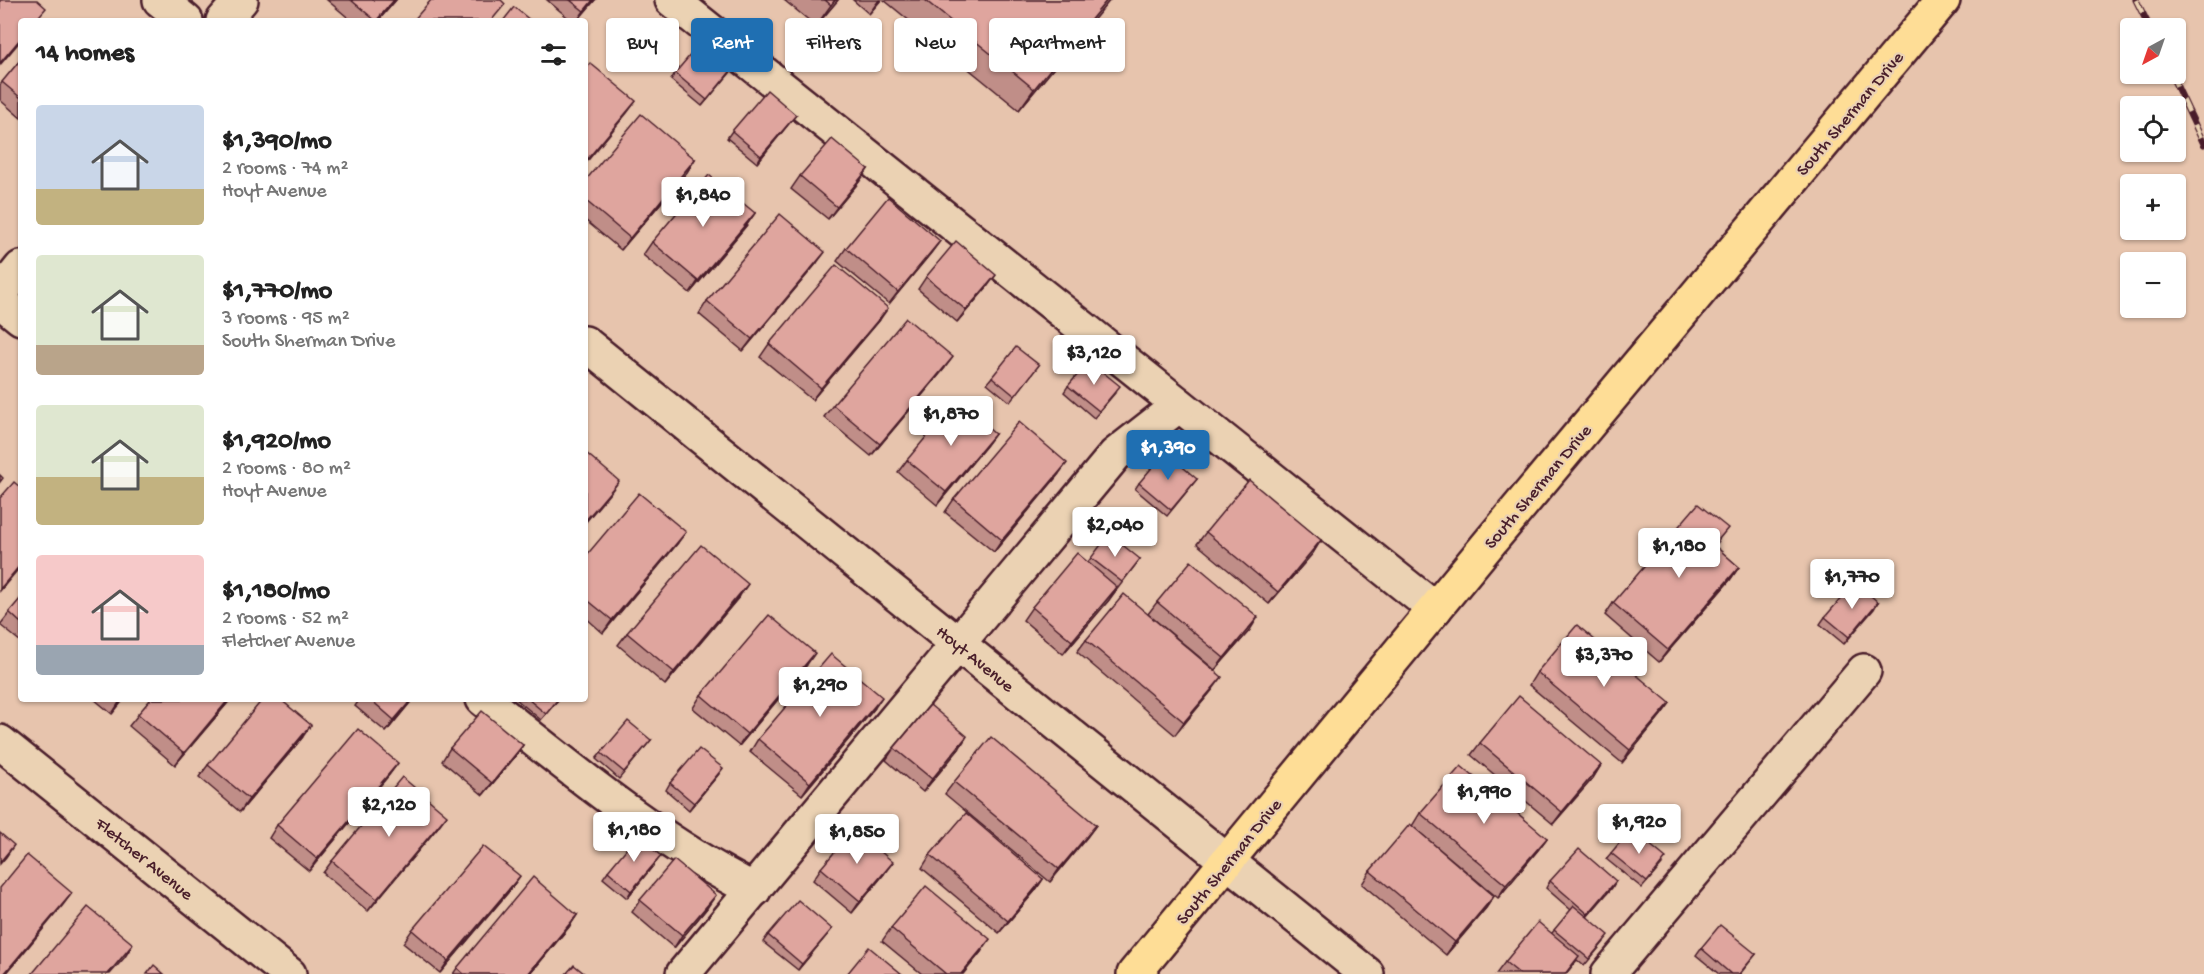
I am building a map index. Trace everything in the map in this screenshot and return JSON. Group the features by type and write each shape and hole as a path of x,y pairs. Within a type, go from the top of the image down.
{"main road":[{"name":"South Sherman Drive","path":"1134,974 1943,0"}],"street":[{"path":"160,0 182,18"},
{"path":"226,18 241,0"},
{"path":"672,0 1435,609"},
{"path":"0,294 18,272"},
{"path":"0,301 18,316"},
{"name":"Hoyt Avenue","path":"588,345 1367,974"},
{"path":"683,974 1115,455 1179,405"},
{"path":"1608,974 1864,670"},
{"path":"487,702 602,794 704,864 754,890"},
{"name":"Fletcher Avenue","path":"0,742 289,974"}],"building":[{"path":"0,0 37,0 46,8 38,18 18,18 18,42 0,63"},
{"path":"351,0 394,0 379,18 372,18"},
{"path":"431,0 501,0 505,4 493,18 416,18"},
{"path":"570,0 593,0 584,11"},
{"path":"825,0 835,0 831,5"},
{"path":"925,0 1107,0 1092,18 989,18 989,52 977,42 977,18 947,18"},
{"path":"514,7 527,18 505,18"},
{"path":"691,54 691,72 730,72 707,100 675,73 679,72 679,68"},
{"path":"18,63 18,95 2,82"},
{"path":"590,63 636,101 588,158 588,65"},
{"path":"1013,72 1048,72 1034,89"},
{"path":"767,90 796,115 761,156 732,131"},
{"path":"641,114 695,159 630,238 588,203 588,177"},
{"path":"832,139 868,169 837,207 800,176"},
{"path":"709,175 755,213 698,281 652,242"},
{"path":"888,197 940,241 898,292 846,248"},
{"path":"780,214 825,252 752,339 707,301"},
{"path":"956,241 996,275 966,310 926,277"},
{"path":"836,265 888,308 821,388 769,344"},
{"path":"906,318 953,357 880,444 833,405"},
{"path":"1016,347 1039,365 1015,396 992,377"},
{"path":"1089,361 1120,386 1099,411 1068,386"},
{"path":"956,401 995,434 946,492 907,460"},
{"path":"1019,422 1067,463 1002,540 954,499"},
{"path":"1165,452 1197,479 1171,510 1139,483"},
{"path":"588,455 619,481 588,517"},
{"path":"1249,480 1321,540 1278,592 1206,532"},
{"path":"14,482 18,485 18,568 0,589 0,498"},
{"path":"639,493 686,532 612,620 588,600 588,553"},
{"path":"1698,504 1728,528 1714,545 1739,567 1668,650 1613,603"},
{"path":"1109,534 1140,559 1122,582 1091,558"},
{"path":"701,545 748,584 674,672 627,633"},
{"path":"1077,553 1117,587 1072,641 1032,607"},
{"path":"1191,561 1258,617 1224,658 1157,602"},
{"path":"1855,582 1878,602 1849,637 1825,617"},
{"path":"1124,594 1222,677 1184,722 1086,640"},
{"path":"18,602 18,620 9,612"},
{"path":"769,615 815,653 747,734 701,695"},
{"path":"1577,625 1670,703 1630,750 1537,672"},
{"path":"831,654 882,697 810,783 758,739"},
{"path":"1519,696 1601,765 1562,812 1480,743"},
{"path":"148,702 226,702 184,753 138,714"},
{"path":"260,702 284,702 311,725 249,799 208,765"},
{"path":"373,702 409,702 394,720"},
{"path":"532,702 556,702 546,714"},
{"path":"930,705 967,736 932,779 894,748"},
{"path":"482,711 523,745 492,783 450,748"},
{"path":"628,721 651,740 624,772 601,753"},
{"path":"358,729 398,763 317,859 277,825"},
{"path":"991,737 1096,825 1059,869 954,782"},
{"path":"699,749 723,768 694,803 670,783"},
{"path":"1461,766 1547,838 1506,885 1420,813"},
{"path":"402,777 447,815 377,899 332,861"},
{"path":"966,813 1043,879 1008,921 930,855"},
{"path":"1410,824 1494,896 1455,942 1370,871"},
{"path":"854,829 893,862 860,901 821,868"},
{"path":"1631,829 1666,858 1647,882 1611,853"},
{"path":"0,833 14,845 0,862"},
{"path":"637,836 661,856 631,891 608,871"},
{"path":"483,846 520,876 448,961 412,930"},
{"path":"1579,849 1616,881 1588,914 1550,881"},
{"path":"27,855 72,893 4,974 0,974 0,888"},
{"path":"674,860 716,895 682,935 640,900"},
{"path":"533,877 577,915 528,974 464,974 457,968"},
{"path":"926,886 990,939 961,974 946,974 891,928"},
{"path":"798,900 832,929 802,964 768,935"},
{"path":"1574,906 1609,935 1589,959 1554,930"},
{"path":"88,907 133,944 108,974 32,974"},
{"path":"1538,922 1579,956 1565,974 1520,974 1505,962"},
{"path":"1720,925 1756,954 1739,974 1731,974 1701,948"},
{"path":"869,947 902,974 847,974"},
{"path":"154,965 164,974 147,974"},
{"path":"574,965 585,974 566,974"}],"railway":[{"path":"2136,0 2145,18"},
{"path":"2176,84 2204,144"}]}
